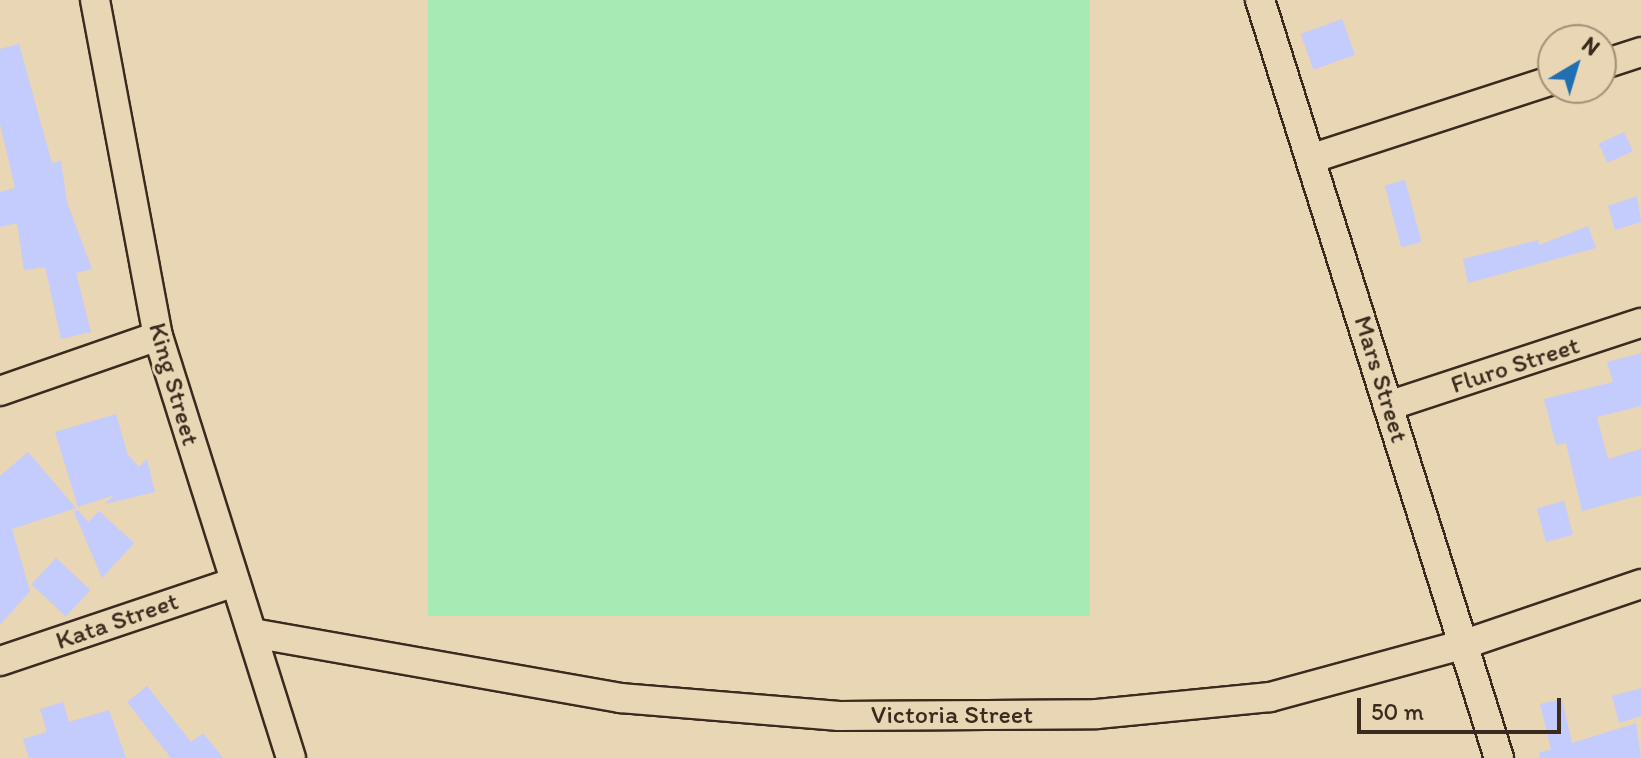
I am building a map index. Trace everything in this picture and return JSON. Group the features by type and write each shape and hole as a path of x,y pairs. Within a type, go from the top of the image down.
{"street":[{"name":"King Street","path":"95,0 158,336 291,758"},
{"name":"Mars Street","path":"1260,0 1313,158 1499,758"},
{"path":"1617,60 1641,52"},
{"path":"1313,158 1537,85"},
{"name":"Fluro Street","path":"1388,406 1641,323"},
{"path":"0,391 158,336"},
{"name":"Kata Street","path":"0,661 235,582"},
{"name":"Victoria Street","path":"252,633 620,698 839,716 1097,714 1270,697 1465,644 1641,584"}],"green space":[{"path":"428,0 1090,0 1090,616 428,616"}],"building":[{"path":"1342,19 1355,55 1314,70 1301,34"},
{"path":"19,44 52,163 61,161 67,202 92,269 76,273 91,332 61,339 45,267 24,270 17,223 0,227 0,192 15,188 0,124 0,49"},
{"path":"1624,132 1633,151 1607,163 1599,144"},
{"path":"1405,180 1422,242 1401,247 1385,185"},
{"path":"1637,196 1641,222 1615,230 1608,206"},
{"path":"1588,226 1596,248 1468,283 1463,259 1538,240 1539,245"},
{"path":"1641,353 1641,406 1597,417 1608,459 1641,449 1641,495 1582,511 1566,443 1556,445 1544,399 1613,382 1607,362"},
{"path":"116,414 128,455 139,467 147,459 155,492 105,504 114,495 78,507 55,432"},
{"path":"28,452 76,508 12,529 30,591 0,625 0,476"},
{"path":"1564,501 1573,535 1546,542 1537,508"},
{"path":"78,510 88,522 99,511 134,543 102,578 74,512"},
{"path":"56,558 90,590 66,616 31,584"},
{"path":"147,686 191,742 203,733 223,758 171,758 127,702"},
{"path":"1641,688 1641,716 1619,723 1612,696"},
{"path":"1562,699 1572,743 1636,723 1641,758 1540,758 1539,753 1551,749 1540,704"},
{"path":"63,702 69,722 109,710 126,758 29,758 23,739 47,732 40,709"}]}
